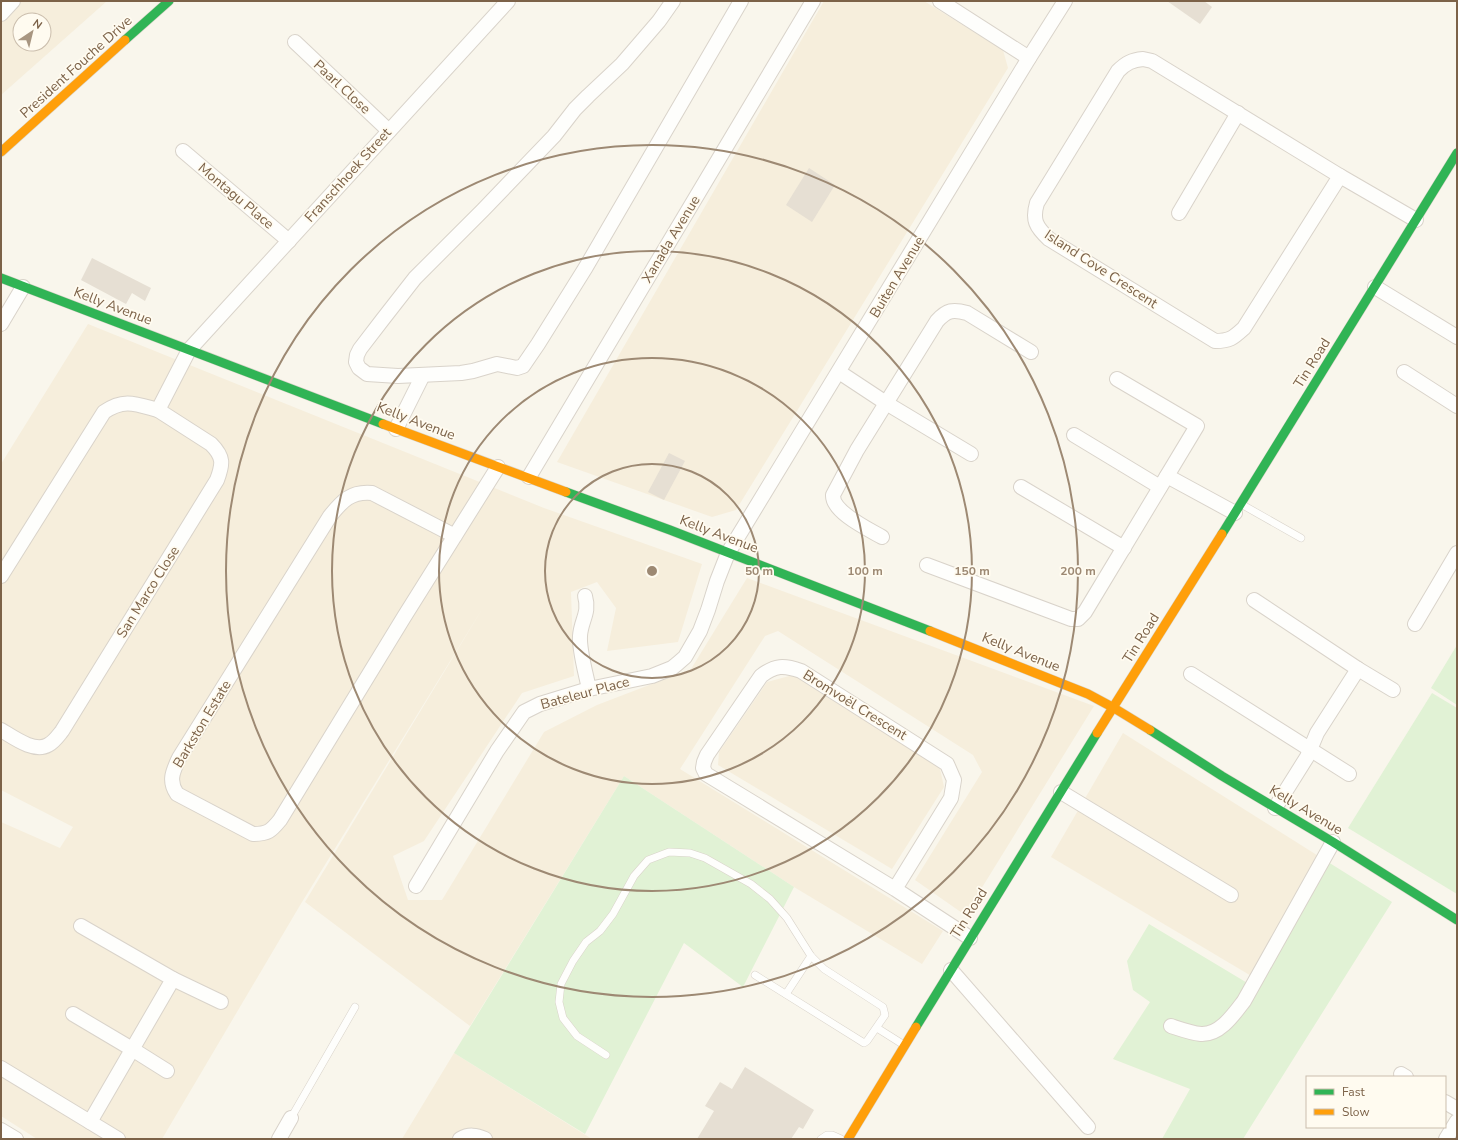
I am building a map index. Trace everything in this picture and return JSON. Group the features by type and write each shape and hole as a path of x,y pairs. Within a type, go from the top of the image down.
{"street":[{"path":"1,14 13,1"},
{"name":"President Fouche Drive","path":"59,87 158,1"},
{"name":"President Fouche Drive","path":"1,152 169,1"},
{"name":"Franschhoek Street","path":"189,350 508,1"},
{"path":"673,1 659,21 622,64 575,109 554,136 484,210 415,278 357,355 356,362 359,368 367,374 398,376 461,373 497,364 517,368 523,366 586,267 741,1"},
{"name":"Xanada Avenue","path":"529,478 813,1"},
{"path":"940,1 1029,58"},
{"name":"Buiten Avenue","path":"728,553 1065,1"},
{"name":"Paarl Close","path":"295,42 389,131"},
{"name":"Island Cove Crescent","path":"1340,176 1244,328 1233,338 1225,341 1215,341 1199,332 1049,239 1040,230 1035,222 1034,214 1037,203 1118,71 1127,63 1134,60 1143,59 1152,61 1340,176 1416,220"},
{"path":"1179,213 1238,113"},
{"name":"Montagu Place","path":"183,151 289,241"},
{"name":"Tin Road","path":"848,1139 952,970 970,938 1457,153"},
{"name":"Kelly Avenue","path":"1,278 396,429 728,553 952,639 1088,694 1114,708 1275,808 1334,842 1457,920"},
{"path":"1,324 23,287"},
{"path":"1375,287 1457,336"},
{"path":"882,537 839,510 833,499 834,490 886,402 937,321 945,313 958,311 966,313 1031,352"},
{"path":"158,410 189,350"},
{"path":"839,372 971,454"},
{"path":"1404,372 1457,406"},
{"path":"396,429 423,375"},
{"path":"927,565 1071,619 1078,619 1085,612 1196,426 1117,379"},
{"name":"San Marco Close","path":"1,576 104,412 112,406 123,403 135,403 158,410 211,444 217,450 222,460 221,470 217,480 62,731 47,746 41,747 24,743 1,730"},
{"path":"1074,435 1164,481 1238,508"},
{"name":"Barkston Estate","path":"455,536 372,493 363,492 354,494 341,502 330,516 179,758 172,775 172,784 177,794 253,834 263,834 273,828 280,820 498,467"},
{"path":"1021,487 1124,548"},
{"name":"Bateleur Place","path":"416,886 489,764 524,712 540,704 589,689 652,676 672,668 685,657 702,628 717,581 728,553"},
{"path":"1415,624 1457,553"},
{"path":"585,596 587,613 580,635 580,644 589,689"},
{"path":"1254,600 1358,669 1393,690"},
{"name":"Bromvoël Crescent","path":"895,890 951,798 954,780 947,764 801,670 789,667 772,668 761,676 713,746 704,762 703,768 706,774 970,938"},
{"path":"1275,808 1307,757 1315,737 1358,669"},
{"path":"1191,674 1349,774"},
{"path":"1061,792 1231,895"},
{"path":"1171,1026 1201,1034 1212,1032 1220,1028 1234,1015 1244,1001 1334,842"},
{"path":"81,926 173,979 221,1002"},
{"path":"952,970 1088,1127"},
{"path":"90,1122 173,979"},
{"path":"73,1014 167,1071"},
{"path":"1,1068 118,1139"},
{"path":"1446,1103 1457,1110"},
{"path":"279,1139 291,1118"},
{"path":"1446,1139 1457,1122"},
{"path":"1,1130 16,1139"},
{"path":"460,1139 471,1135 479,1136 485,1139"}],"lane":[{"path":"1238,508 1301,538"},
{"path":"606,1055 577,1036 563,1018 559,1002 561,984 573,961 586,942 600,931 613,914 634,876 648,860 669,852 690,853 705,858 751,884 770,898 787,918 810,956 824,969 883,1007 885,1015 867,1041 864,1043 860,1042 755,975"},
{"path":"786,994 810,956"},
{"path":"291,1118 355,1007"},
{"path":"877,1028 905,1046"},
{"path":"821,1139 827,1135 832,1135 841,1139"}],"shaded area":[{"path":"1,1 107,1 52,50 52,12 12,12 12,52 49,52 1,95"},
{"path":"824,1 924,1 1003,50 1008,68 736,510 712,517 557,462"},
{"path":"88,324 544,508 702,564 678,642 607,651 616,608 597,582 571,592 574,676 522,693 424,841 393,856 408,900 442,900 544,732 597,705 691,669 747,578 1094,706 965,915 915,880 982,772 973,755 778,631 765,636 680,769 943,931 922,964 794,887 624,776 470,1026 305,902 484,606 299,907 162,1139 37,1139 1,1116 1,822 60,848 73,827 1,790 1,464"},
{"path":"793,675 939,764 944,787 892,869 718,765 719,752 767,682"},
{"path":"1123,733 1320,857 1253,977 1051,857"},
{"path":"454,1053 592,1139 402,1139"}],"green space":[{"path":"1457,645 1457,705 1431,688"},
{"path":"1432,693 1457,708 1457,894 1348,828"},
{"path":"624,776 794,887 743,987 684,943 585,1134 454,1053"},
{"path":"1320,857 1392,902 1243,1139 1162,1139 1190,1089 1113,1059 1150,1002 1133,990 1127,961 1149,924 1249,984"}],"building":[{"path":"1167,1 1204,1 1212,7 1200,24"},
{"path":"809,168 835,185 812,222 786,205"},
{"path":"92,258 151,288 145,301 132,293 126,304 81,280"},
{"path":"669,453 685,461 664,500 648,492"},
{"path":"745,1067 814,1110 803,1129 799,1127 791,1139 697,1139 714,1111 705,1106 720,1082 732,1089"}],"traffic: fast":[{"path":"125,40 169,1"},
{"path":"1222,534 1457,153"},
{"path":"1,278 383,424"},
{"path":"566,492 670,530 930,631"},
{"path":"1150,730 1222,776 1333,842 1457,920"},
{"path":"916,1027 1097,733"}],"traffic: slow":[{"path":"1,152 125,40"},
{"path":"383,424 566,492"},
{"path":"1097,733 1222,534"},
{"path":"930,631 1088,694 1150,730"},
{"path":"848,1139 916,1027"}]}
